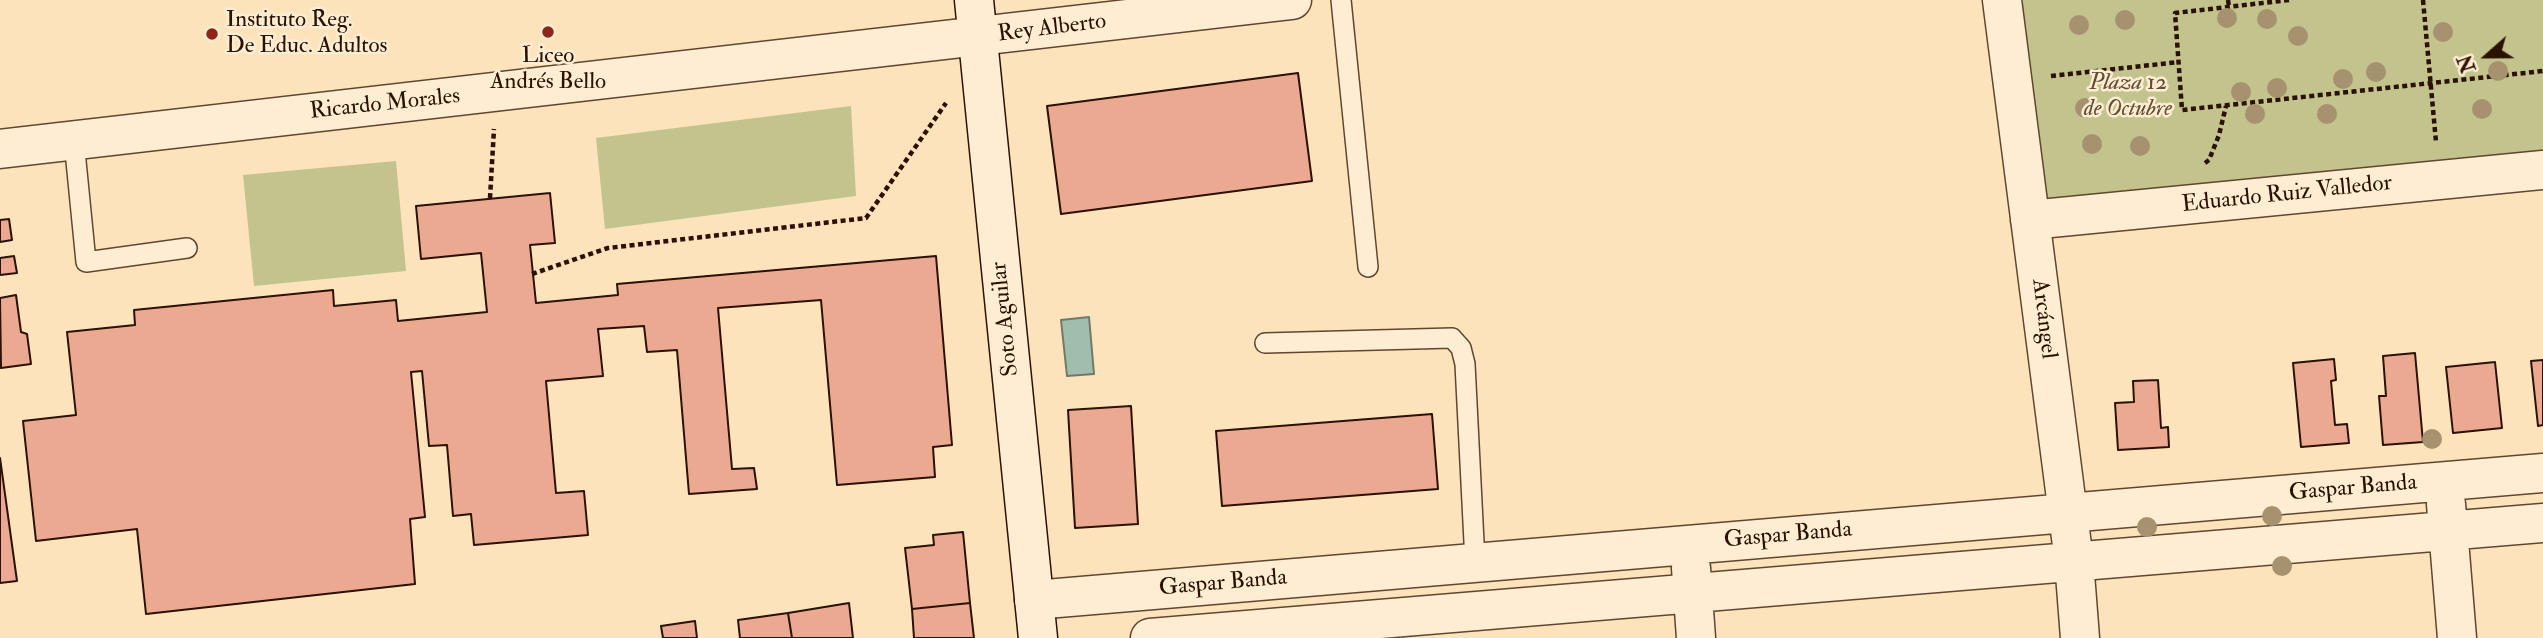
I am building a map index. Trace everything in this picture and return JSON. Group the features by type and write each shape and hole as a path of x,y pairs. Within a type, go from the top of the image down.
{"street":[{"name":"Soto Aguilar","path":"974,0 1038,638"},
{"name":"Rey Alberto","path":"979,38 1292,0"},
{"name":"Arcángel","path":"2002,0 2074,561 2080,638"},
{"name":"Ricardo Morales","path":"0,149 979,38"},
{"name":"Eduardo Ruiz Valledor","path":"2030,220 2543,170"},
{"name":"Gaspar Banda","path":"1034,600 2543,473"},
{"path":"2444,481 2457,638"},
{"name":"Gaspar Banda","path":"1150,638 1321,631 1692,593 2543,523"},
{"path":"1689,545 1696,638"},
{"path":"1317,575 1321,631"}],"lane":[{"path":"1341,0 1368,267"},
{"path":"74,141 86,262 187,248"},
{"path":"1265,343 1452,338 1461,348 1465,364 1475,562"}],"path":[{"path":"2228,0 2229,7"},
{"path":"2289,0 2175,13 2182,110 2543,71"},
{"path":"2423,0 2437,155"},
{"path":"2048,76 2179,62"},
{"path":"532,274 608,248 866,218 964,78 982,76"},
{"path":"490,198 494,93"},
{"path":"2198,168 2209,160 2226,106"}],"green space":[{"name":"Plaza 12 de Octubre","path":"2017,0 2543,0 2543,152 2040,202"},
{"path":"851,106 856,196 605,229 596,138"},
{"path":"396,161 406,271 254,286 243,175"}],"shaded area":[{"path":"1089,317 1094,374 1067,376 1061,320"}],"building":[{"path":"1298,73 1312,181 1061,214 1047,106"},
{"path":"550,193 555,243 530,245 536,303 618,295 617,284 936,256 952,445 933,447 935,477 837,485 821,300 718,308 732,469 754,468 757,489 689,494 677,350 647,352 644,326 598,329 603,376 546,381 556,493 584,491 588,535 474,545 471,514 453,516 447,445 429,446 422,371 411,372 425,517 410,519 415,584 146,614 137,529 36,541 23,421 76,415 67,332 135,325 134,310 333,290 334,306 396,300 398,321 487,312 481,253 421,259 416,206"},
{"path":"9,219 12,240 0,242 0,220"},
{"path":"14,256 17,273 0,275 0,258"},
{"path":"16,295 21,332 27,334 31,364 1,368 0,298"},
{"path":"2415,353 2423,442 2383,445 2379,396 2386,396 2383,356"},
{"path":"2334,359 2336,380 2331,381 2335,425 2347,424 2349,443 2301,447 2293,363"},
{"path":"2543,360 2543,425 2538,426 2531,361"},
{"path":"2495,362 2502,428 2453,433 2446,367"},
{"path":"2158,380 2161,428 2168,427 2169,447 2118,450 2115,403 2134,402 2133,381"},
{"path":"1131,406 1138,524 1075,528 1068,410"},
{"path":"1432,414 1438,489 1222,506 1216,431"},
{"path":"0,458 17,581 0,583"},
{"path":"963,532 970,603 912,609 905,548 934,545 933,535"},
{"path":"849,603 853,638 792,638 788,613"},
{"path":"970,603 974,638 914,638 912,609"},
{"path":"788,613 792,638 740,638 738,620"},
{"path":"695,621 697,638 663,638 661,626"}],"place":[{"name":"Liceo Andrés Bello","path":"548,32"},
{"name":"Instituto Reg. De Educ. Adultos","path":"212,34"}]}
